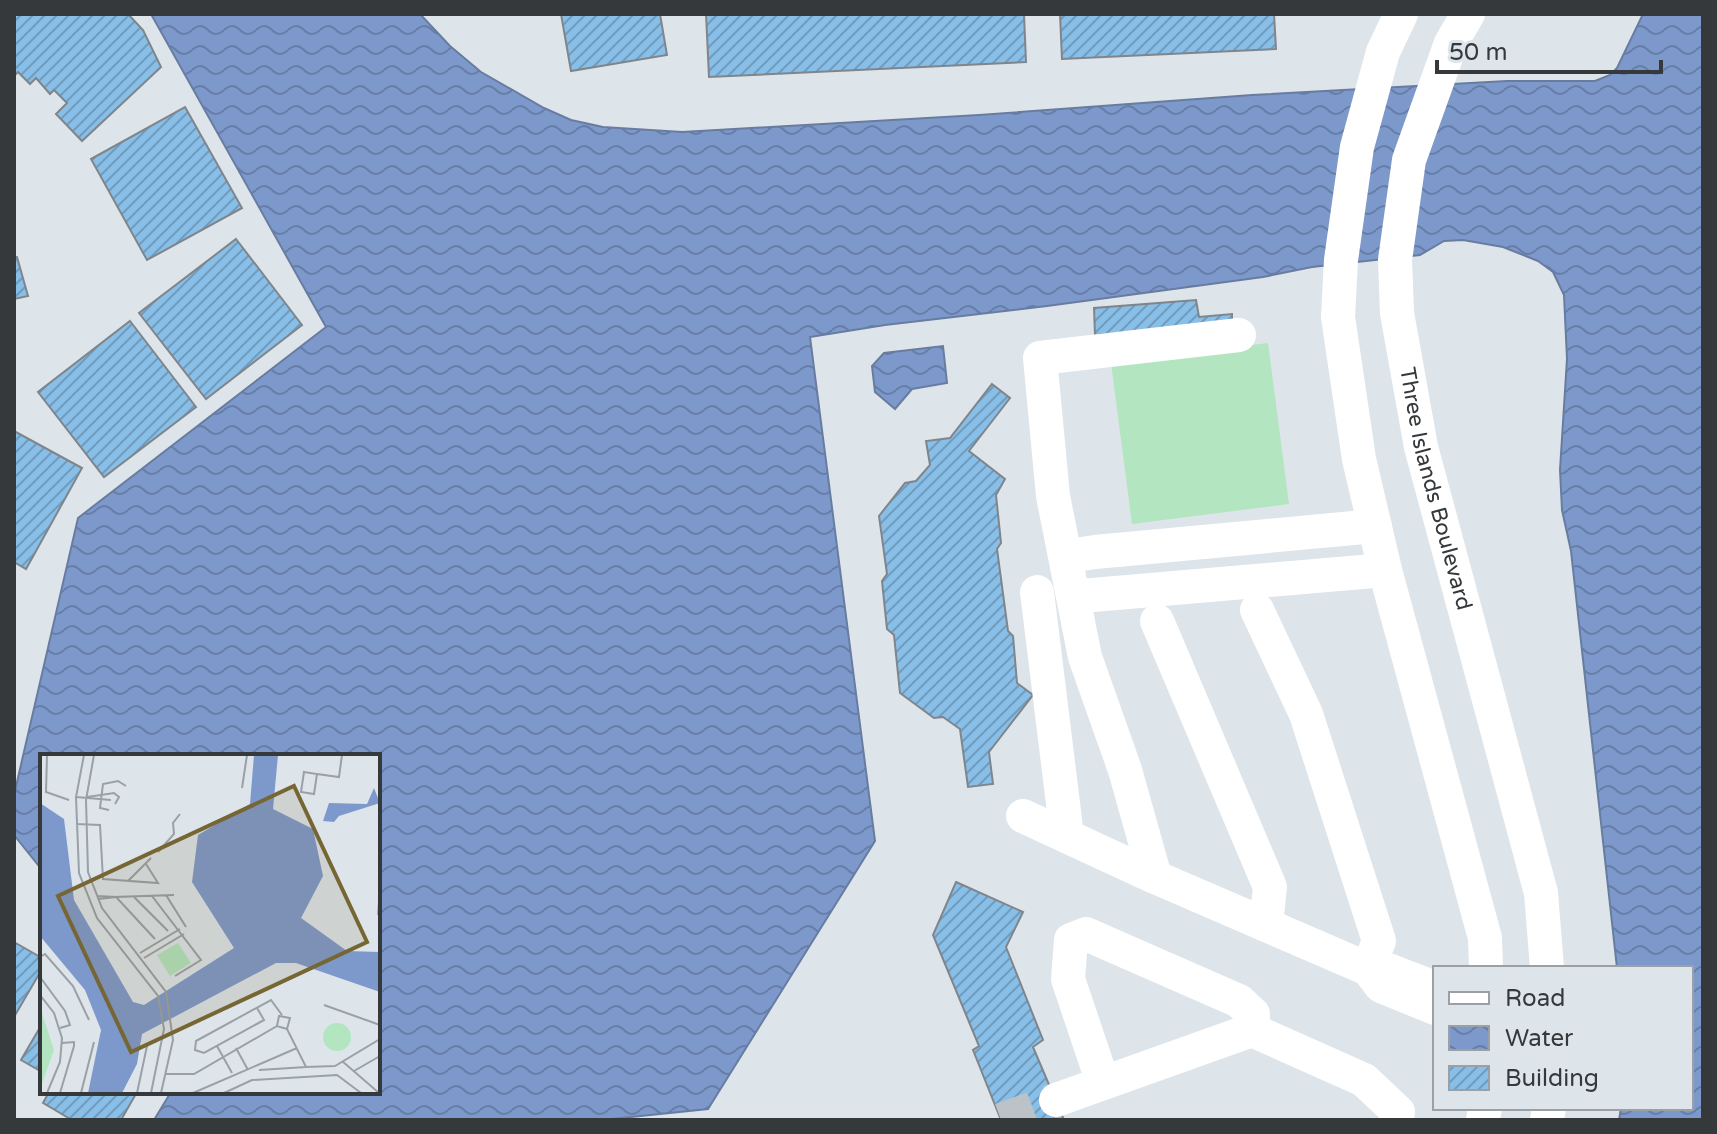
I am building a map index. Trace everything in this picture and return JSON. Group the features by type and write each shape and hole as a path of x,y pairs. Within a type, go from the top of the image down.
{"street":[{"path":"1401,14 1383,52 1357,147 1341,260 1338,317 1359,459 1385,570 1485,938 1486,966"},
{"name":"Three Islands Boulevard","path":"1468,14 1451,43 1409,160 1395,260 1397,313 1421,447 1541,893 1547,966"},
{"path":"1155,877 1125,770 1085,657 1080,612 1053,496 1040,358 1239,335"},
{"path":"1375,526 1060,555 1044,560 1038,567 1034,584 1041,599 1047,603 1062,607 1069,605 1080,612 1385,570"},
{"path":"1069,556 1077,560 1085,573 1080,612"},
{"path":"1037,592 1067,836"},
{"path":"1257,610 1306,714 1379,941 1368,969"},
{"path":"1157,621 1270,887 1266,925"},
{"path":"1023,816 1368,969 1391,971 1433,987"},
{"path":"1103,1083 1068,979 1071,940 1086,934 1239,1001 1253,1014 1252,1030"},
{"path":"1368,969 1381,986 1433,1007"},
{"path":"1056,1100 1252,1030 1364,1080 1398,1112 1397,1120"}],"green space":[{"path":"1268,343 1289,504 1132,524 1111,363"}],"water":[{"path":"151,14 420,14 450,46 481,72 544,108 571,120 603,127 682,132 1252,95 1507,81 1595,81 1610,75 1617,68 1643,14 1703,14 1703,1120 1619,1120 1621,1110 1693,1110 1693,966 1617,966 1571,551 1562,510 1560,470 1567,359 1564,295 1553,272 1538,261 1503,247 1463,240 1444,241 1420,255 1312,267 1263,277 810,337 875,841 708,1109 602,1120 154,1120 170,1094 380,1094 380,754 40,754 40,868 14,835 14,795 78,518 326,327"},
{"path":"943,346 947,383 912,389 895,409 875,392 872,366 884,353"}],"building":[{"path":"14,14 128,14 143,30 161,67 82,141 56,114 67,103 54,90 50,94 36,78 30,84 18,72 14,76"},
{"path":"561,14 660,14 667,55 571,71"},
{"path":"706,14 1024,14 1026,62 709,77"},
{"path":"1060,14 1274,14 1276,49 1062,59"},
{"path":"185,107 242,208 147,260 91,159"},
{"path":"236,239 302,325 206,399 139,313"},
{"path":"17,257 28,296 14,299 14,258"},
{"path":"1196,300 1199,317 1232,314 1232,324 1095,335 1094,308"},
{"path":"130,321 196,407 104,477 38,392"},
{"path":"992,384 1010,398 969,451 1005,479 996,495 1001,543 997,549 1008,631 1013,636 1017,683 1033,695 989,752 993,784 968,787 960,729 943,717 934,718 900,693 894,635 887,629 882,581 887,574 879,516 905,483 916,481 930,465 926,441 950,438"},
{"path":"14,431 82,468 26,569 14,562"},
{"path":"956,882 1023,912 1006,947 1043,1040 1033,1047 1064,1120 1001,1120 973,1050 979,1046 933,935"},
{"path":"14,942 40,957 40,972 14,1017"},
{"path":"40,1027 40,1071 21,1060"},
{"path":"48,1094 136,1094 121,1120 72,1120 43,1103"}],"tunnel":[{"path":"1001,1120 1056,1100"}]}
